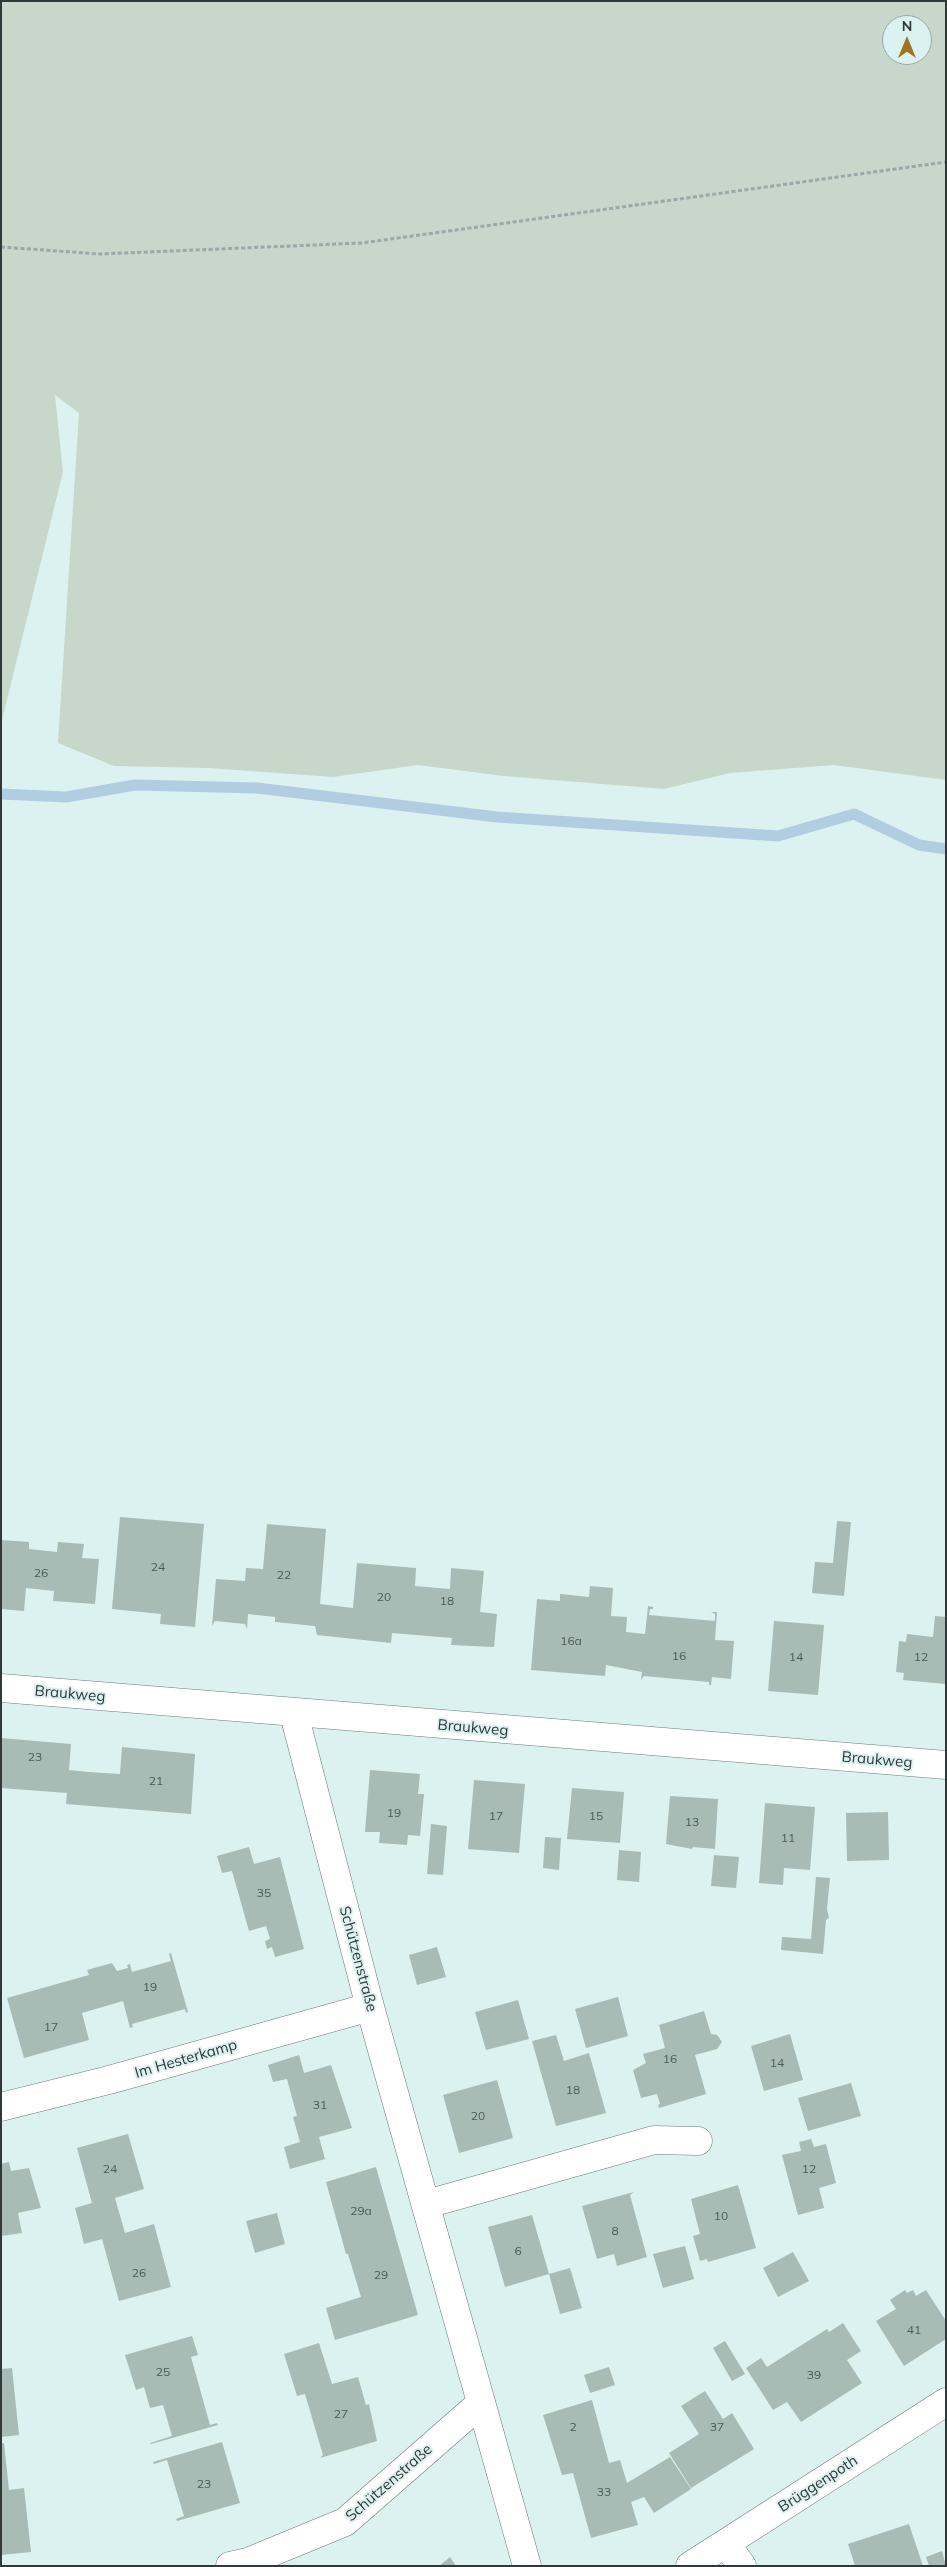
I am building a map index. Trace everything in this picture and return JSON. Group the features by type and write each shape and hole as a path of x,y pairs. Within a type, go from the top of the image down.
{"street":[{"name":"Braukweg","path":"1,1688 294,1714 946,1765"},
{"name":"Schützenstraße","path":"294,1714 370,2007 427,2204 527,2566"},
{"name":"Im Hesterkamp","path":"1,2107 109,2080 370,2007"},
{"path":"427,2204 654,2140 698,2141"},
{"name":"Brüggenpoth","path":"690,2566 946,2402"},
{"name":"Schützenstraße","path":"230,2566 248,2562 345,2522 481,2403"},
{"path":"726,2544 742,2566"}],"path":[{"path":"1,247 100,254 362,243 946,162"}],"green space":[{"path":"1,1 946,1 946,780 834,765 730,773 664,789 504,776 418,765 333,777 208,768 114,766 58,743 79,413 55,395 63,472 1,724"}],"building":[{"path":"120,1517 204,1524 195,1627 160,1624 161,1614 112,1609"},
{"path":"837,1521 851,1522 844,1596 812,1593 815,1562 833,1563"},
{"path":"267,1524 326,1529 320,1604 353,1608 357,1563 416,1568 415,1586 450,1589 451,1568 484,1571 480,1612 497,1614 494,1647 451,1645 452,1638 392,1633 391,1643 317,1635 315,1626 275,1622 275,1617 248,1614 247,1629 245,1624 215,1621 212,1626 216,1579 245,1581 246,1568 263,1569"},
{"path":"1,1540 29,1542 29,1549 57,1552 58,1542 84,1544 82,1558 99,1559 95,1604 53,1601 54,1591 26,1588 24,1611 1,1609"},
{"path":"590,1586 613,1588 611,1616 627,1617 626,1632 645,1634 648,1606 653,1607 653,1609 650,1609 649,1615 715,1621 715,1614 711,1612 717,1612 715,1640 734,1641 731,1679 712,1677 711,1685 709,1685 709,1682 644,1676 641,1680 642,1672 606,1665 605,1676 531,1670 537,1599 560,1601 560,1594 589,1597"},
{"path":"935,1616 946,1617 946,1684 903,1680 904,1673 896,1672 899,1641 906,1642 907,1634 933,1637"},
{"path":"774,1621 824,1625 818,1695 768,1691"},
{"path":"1,1738 71,1744 69,1770 88,1772 120,1774 122,1747 195,1754 191,1814 66,1804 67,1793 1,1788"},
{"path":"370,1770 420,1774 418,1794 424,1794 420,1836 408,1835 407,1845 379,1843 380,1832 365,1832"},
{"path":"474,1780 525,1784 519,1853 468,1849"},
{"path":"572,1788 624,1792 620,1843 567,1839"},
{"path":"670,1796 718,1799 715,1849 693,1847 692,1849 666,1844"},
{"path":"765,1803 815,1807 810,1870 784,1868 783,1885 759,1883"},
{"path":"888,1812 889,1860 847,1861 846,1813"},
{"path":"431,1824 447,1826 443,1875 427,1874"},
{"path":"545,1837 561,1838 559,1870 543,1868"},
{"path":"249,1847 254,1864 280,1857 304,1949 275,1957 272,1947 267,1949 265,1941 270,1939 266,1926 249,1931 232,1871 222,1873 217,1856"},
{"path":"619,1850 641,1852 639,1882 617,1880"},
{"path":"714,1855 739,1857 736,1888 711,1886"},
{"path":"816,1877 830,1878 827,1909 829,1918 826,1920 823,1954 781,1950 782,1937 811,1939"},
{"path":"437,1947 446,1977 417,1985 409,1955"},
{"path":"171,1953 188,2012 186,2013 185,2009 132,2024 133,2027 130,2028 123,2001 82,2013 89,2040 24,2058 7,1998 89,1975 87,1970 112,1963 117,1971 128,1968 127,1965 130,1964 132,1972 171,1961 169,1954"},
{"path":"618,1997 628,2036 586,2048 575,2009"},
{"path":"518,2000 529,2039 486,2050 475,2012"},
{"path":"704,2011 711,2034 717,2035 722,2042 717,2049 695,2055 706,2094 659,2108 658,2105 660,2104 657,2094 641,2098 633,2070 646,2063 643,2054 665,2048 659,2025"},
{"path":"790,2034 803,2080 764,2091 751,2046"},
{"path":"556,2035 564,2061 589,2053 606,2113 556,2126 532,2041"},
{"path":"299,2055 304,2073 331,2065 352,2128 319,2137 325,2159 290,2169 284,2147 300,2142 293,2117 297,2116 287,2079 273,2082 268,2065"},
{"path":"497,2080 513,2138 459,2153 443,2095"},
{"path":"851,2083 861,2116 808,2131 798,2098"},
{"path":"128,2134 144,2189 115,2198 125,2233 154,2224 171,2287 119,2301 102,2239 84,2244 75,2208 92,2203 77,2148"},
{"path":"811,2139 814,2147 826,2144 836,2183 819,2188 824,2208 798,2215 782,2155 801,2151 799,2142"},
{"path":"9,2162 11,2171 29,2168 41,2208 18,2213 22,2233 1,2236 1,2164"},
{"path":"376,2167 418,2315 335,2340 326,2308 361,2297 348,2254 346,2254 326,2182"},
{"path":"738,2185 756,2248 708,2262 707,2259 700,2261 693,2236 700,2234 691,2199"},
{"path":"634,2192 630,2195 647,2257 617,2266 614,2254 597,2259 582,2206"},
{"path":"277,2213 285,2244 255,2253 246,2221"},
{"path":"532,2215 549,2274 505,2287 488,2227"},
{"path":"685,2246 694,2279 663,2288 653,2254"},
{"path":"793,2252 809,2281 778,2297 763,2268"},
{"path":"570,2268 582,2308 560,2314 549,2274"},
{"path":"905,2290 907,2293 913,2290 916,2296 926,2290 946,2321 946,2339 904,2366 876,2321 896,2309 890,2300"},
{"path":"843,2323 861,2351 847,2360 862,2383 801,2422 787,2402 773,2410 746,2368 761,2358 767,2367 827,2329 829,2332"},
{"path":"192,2336 198,2355 191,2357 210,2425 217,2423 218,2425 151,2444 172,2436 163,2405 150,2408 144,2387 136,2390 125,2355"},
{"path":"725,2341 745,2374 732,2381 713,2348"},
{"path":"319,2343 332,2384 358,2377 366,2405 369,2404 377,2441 320,2458 323,2455 305,2394 297,2396 284,2354"},
{"path":"609,2367 615,2385 590,2393 584,2375"},
{"path":"12,2368 19,2435 1,2437 1,2369"},
{"path":"705,2391 723,2419 732,2413 754,2449 691,2488 669,2453 699,2434 681,2406"},
{"path":"592,2400 609,2463 620,2460 627,2483 670,2457 691,2489 654,2513 644,2497 631,2502 638,2525 591,2538 573,2473 562,2475 543,2415"},
{"path":"222,2442 240,2503 177,2521 176,2519 184,2516 167,2460 154,2464 153,2462"},
{"path":"1,2443 4,2443 9,2490 24,2488 31,2552 1,2555"},
{"path":"909,2524 923,2566 855,2566 848,2544"},
{"path":"942,2551 946,2566 929,2566 926,2557"},
{"path":"450,2557 456,2566 439,2566"}],"waterway":[{"path":"1,794 66,797 135,785 257,788 497,817 778,836 854,814 919,845 946,849"}]}
